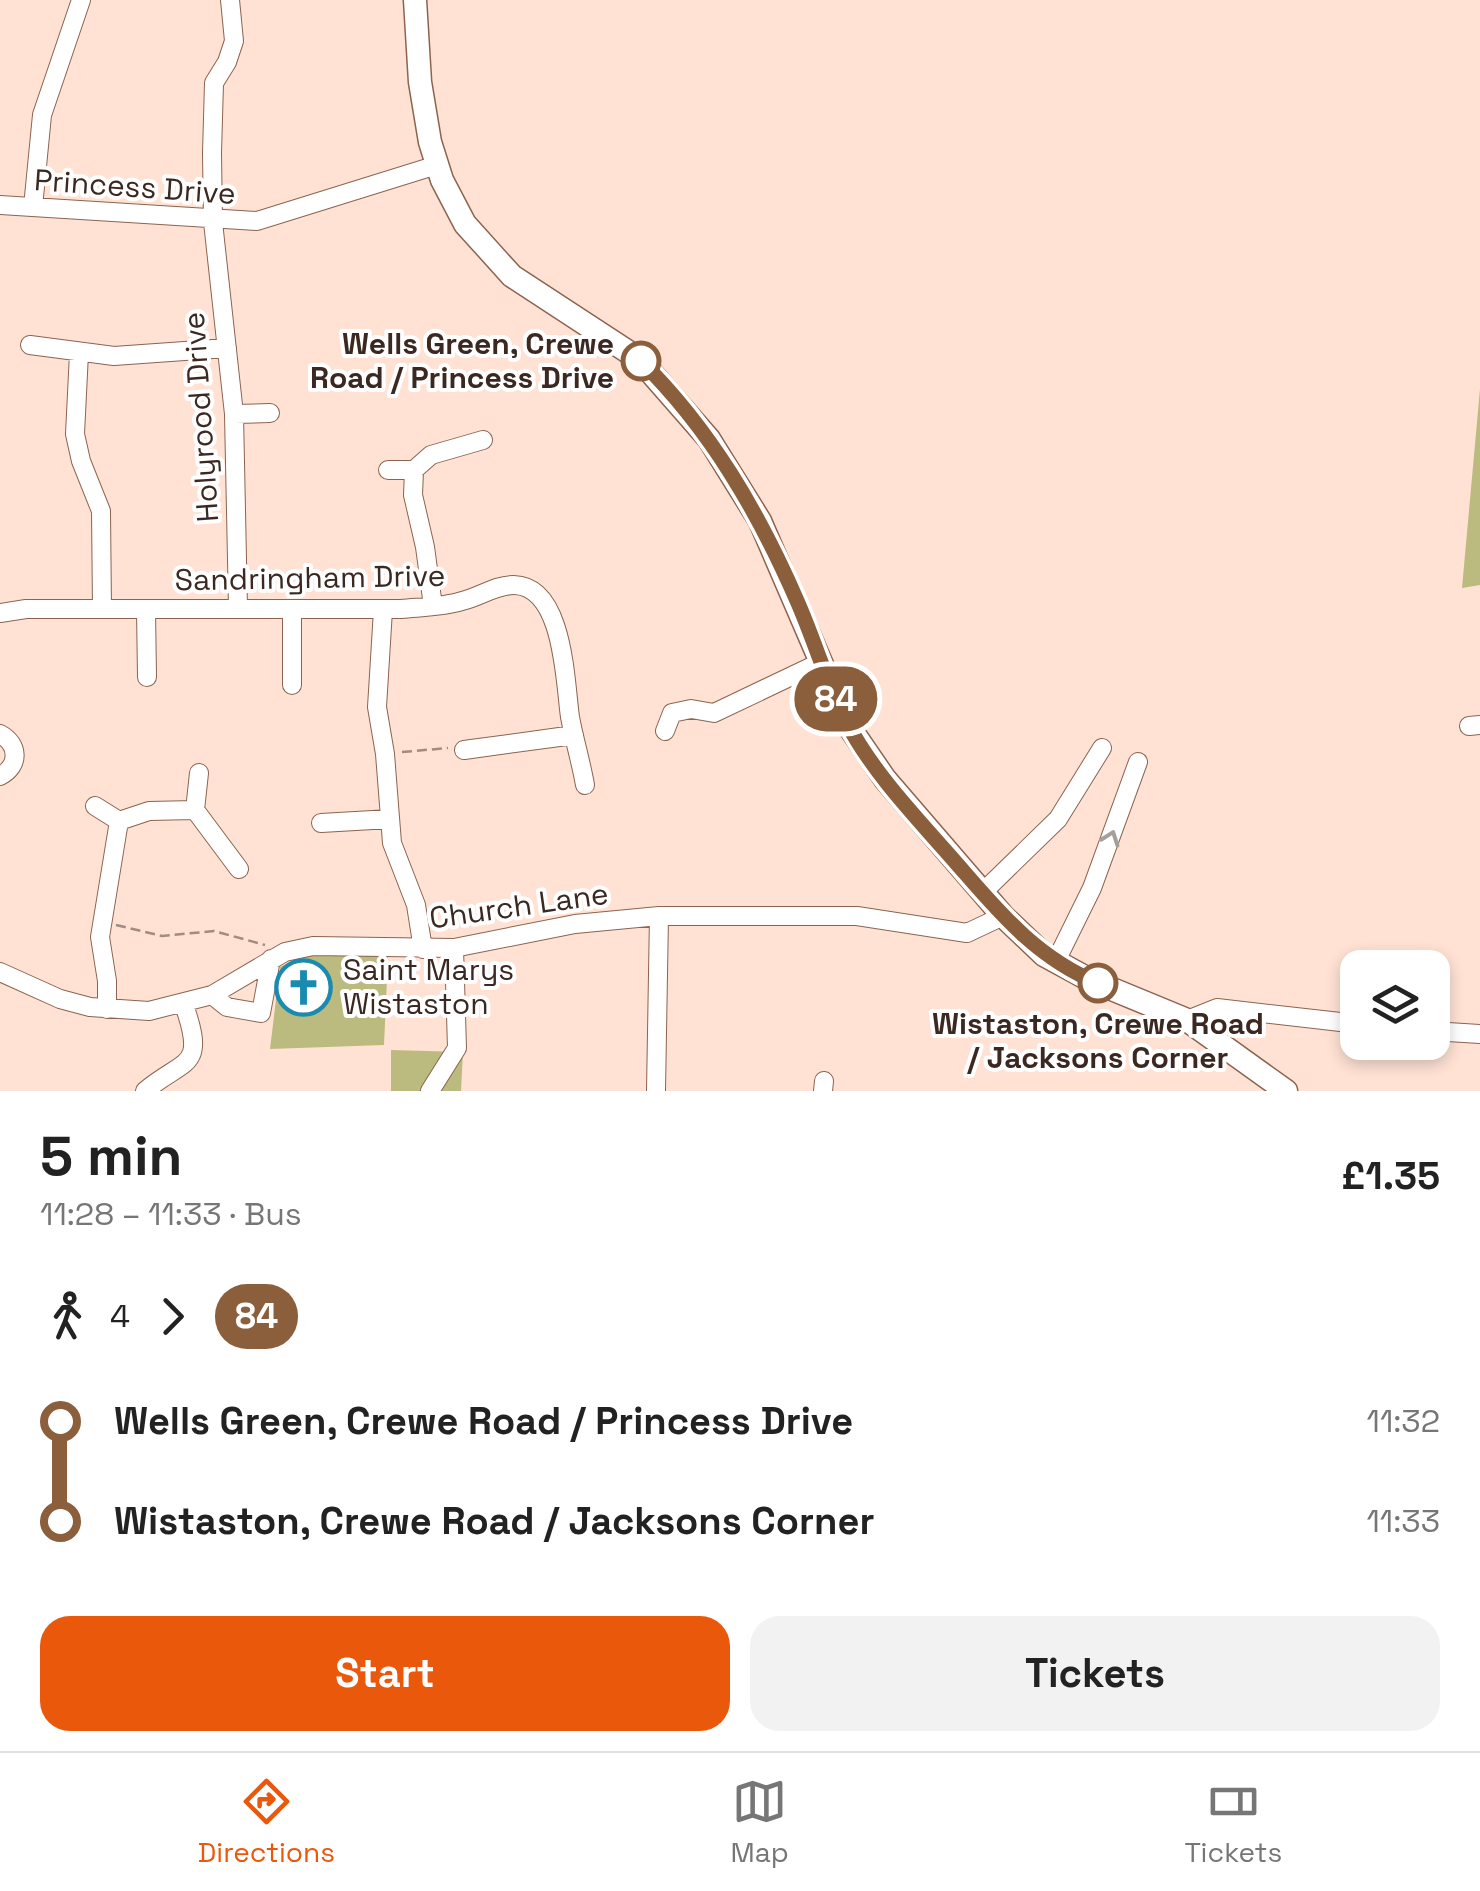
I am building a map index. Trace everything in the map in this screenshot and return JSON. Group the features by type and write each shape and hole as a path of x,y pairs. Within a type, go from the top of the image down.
{"main road":[{"path":"414,0 420,82 437,165 464,224 494,259 532,290 639,359 709,438 760,520 820,662 864,750 1003,916 1055,962 1188,1020 1286,1091"}],"street":[{"path":"33,207 42,115 81,0"},
{"name":"Holyrood Drive","path":"230,0 234,40 214,83 212,104 213,222 234,414 238,608"},
{"name":"Princess Drive","path":"0,205 213,222 267,220 437,165"},
{"path":"30,345 79,353 144,356 227,348"},
{"path":"79,353 76,434 81,461 101,511 102,609"},
{"path":"234,414 270,413"},
{"path":"388,470 414,470 431,455 483,440"},
{"path":"414,470 413,495 433,606"},
{"name":"Sandringham Drive","path":"0,614 26,609 384,610 459,602 504,586 526,587 536,593 553,622 567,674 585,785"},
{"path":"146,609 147,679"},
{"path":"292,609 292,686"},
{"path":"384,610 376,690 390,819 396,856 416,905 423,949"},
{"path":"665,731 672,713 691,709 714,713 820,662"},
{"path":"0,734 10,740 15,756 11,769 0,776"},
{"path":"464,750 574,735"},
{"path":"982,892 1058,819 1102,748"},
{"path":"1055,962 1092,888 1138,762"},
{"path":"198,773 200,818 239,868"},
{"path":"95,806 119,821"},
{"path":"119,821 149,811 200,818"},
{"path":"322,823 390,819"},
{"path":"106,1009 108,981 100,945 119,821"},
{"path":"656,1091 659,916"},
{"name":"Church Lane","path":"0,972 60,999 106,1009 149,1011 212,995 278,956 313,946 454,948 574,924 659,916 857,916 967,933 1003,916"},
{"path":"430,1091 457,1048 454,948"},
{"path":"212,995 227,1007 262,1013 278,956"},
{"path":"145,1091 188,1060 193,1034 184,1005"},
{"path":"1188,1020 1217,1008 1340,1022"},
{"path":"1450,1032 1480,1034"}],"path":[{"path":"385,754 457,747 464,750"},
{"path":"103,922 162,936 225,933 278,956"}],"shaded area":[{"path":"1480,389 1480,585 1462,588"},
{"path":"314,952 388,957 384,1045 270,1049 280,967"},
{"path":"391,1050 463,1052 461,1091 391,1091"}],"building":[{"name":"Saint Marys Wistaston","path":"310,961 308,979 321,980 320,995 305,994 304,1004 286,1003 289,964"}],"bus line":[{"name":"84","path":"641,361 709,438 738,482 779,560 848,725 885,779 1024,937 1062,967 1098,983"}],"place":[{"name":"Wells Green, Crewe Road / Princess Drive","path":"641,361"},
{"name":"Wistaston, Crewe Road / Jacksons Corner","path":"1098,983"},
{"name":"Saint Marys Wistaston","path":"304,987"}]}
